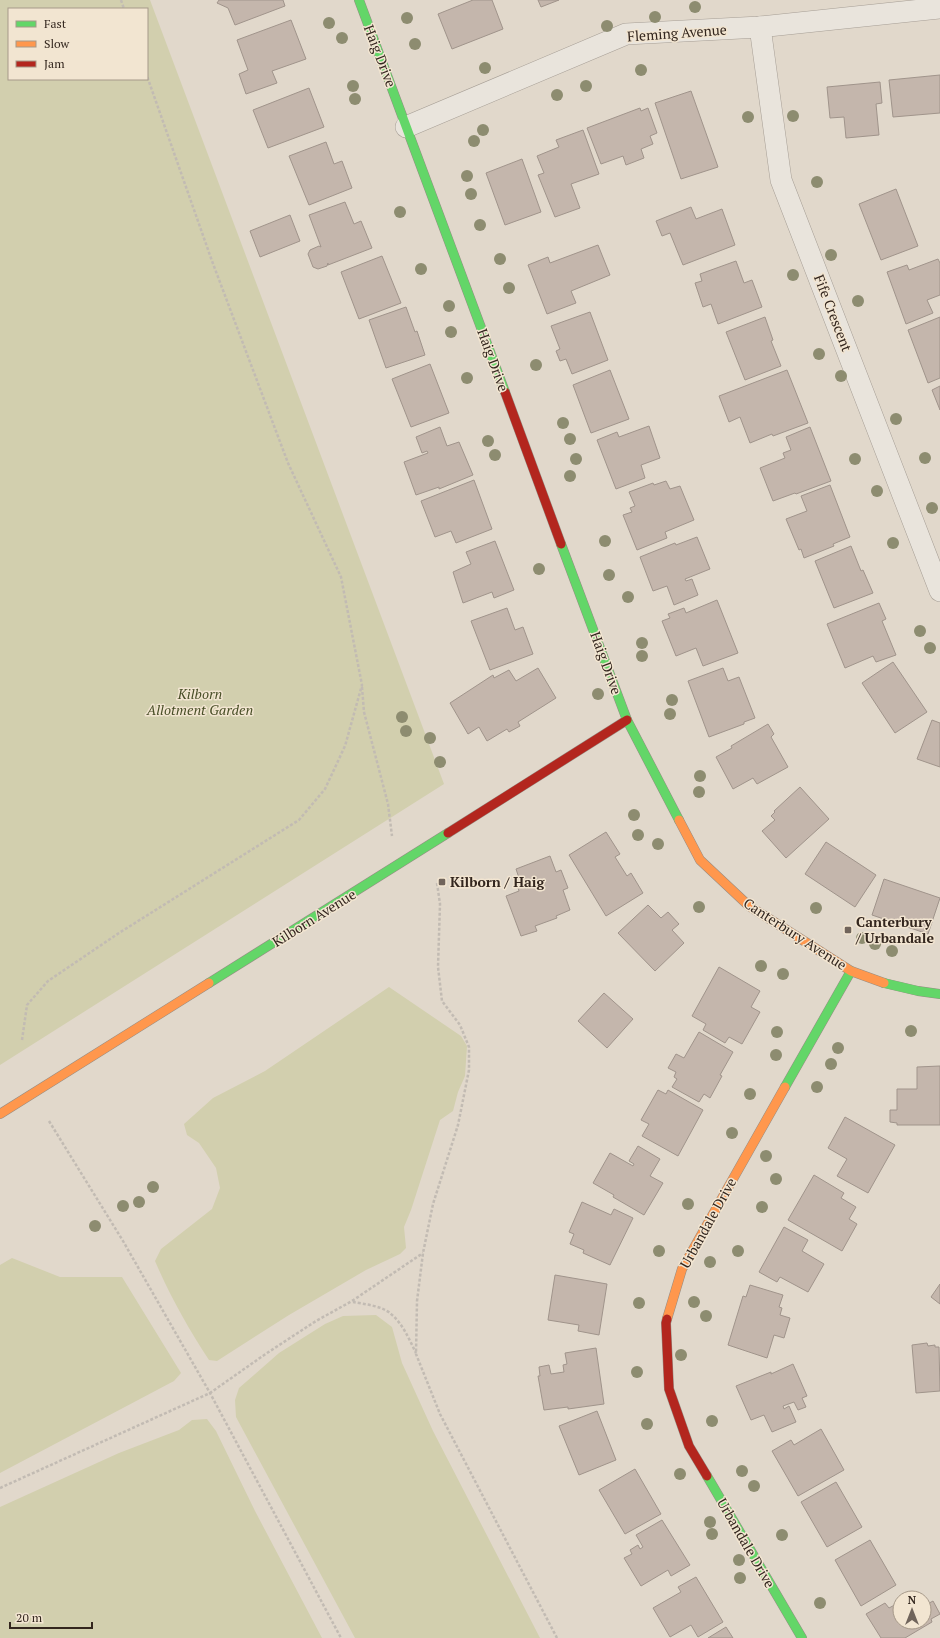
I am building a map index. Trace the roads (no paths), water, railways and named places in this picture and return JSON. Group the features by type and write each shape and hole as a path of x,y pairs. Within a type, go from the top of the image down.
{"street":[{"name":"Haig Drive","path":"359,0 627,720"},
{"name":"Fleming Avenue","path":"406,127 626,34 760,27 940,8"},
{"name":"Fife Crescent","path":"760,27 781,180 940,591"},
{"name":"Canterbury Avenue","path":"627,720 700,860 748,906 851,971 887,984 940,994"},
{"name":"Kilborn Avenue","path":"0,1114 627,720"},
{"name":"Urbandale Drive","path":"802,1638 689,1446 670,1389 666,1323 682,1269 851,971"}],"place":[{"name":"Kilborn / Haig","path":"442,882"},
{"name":"Canterbury / Urbandale","path":"848,930"}],"park label":[{"name":"Kilborn Allotment Garden","path":"200,702"}]}
